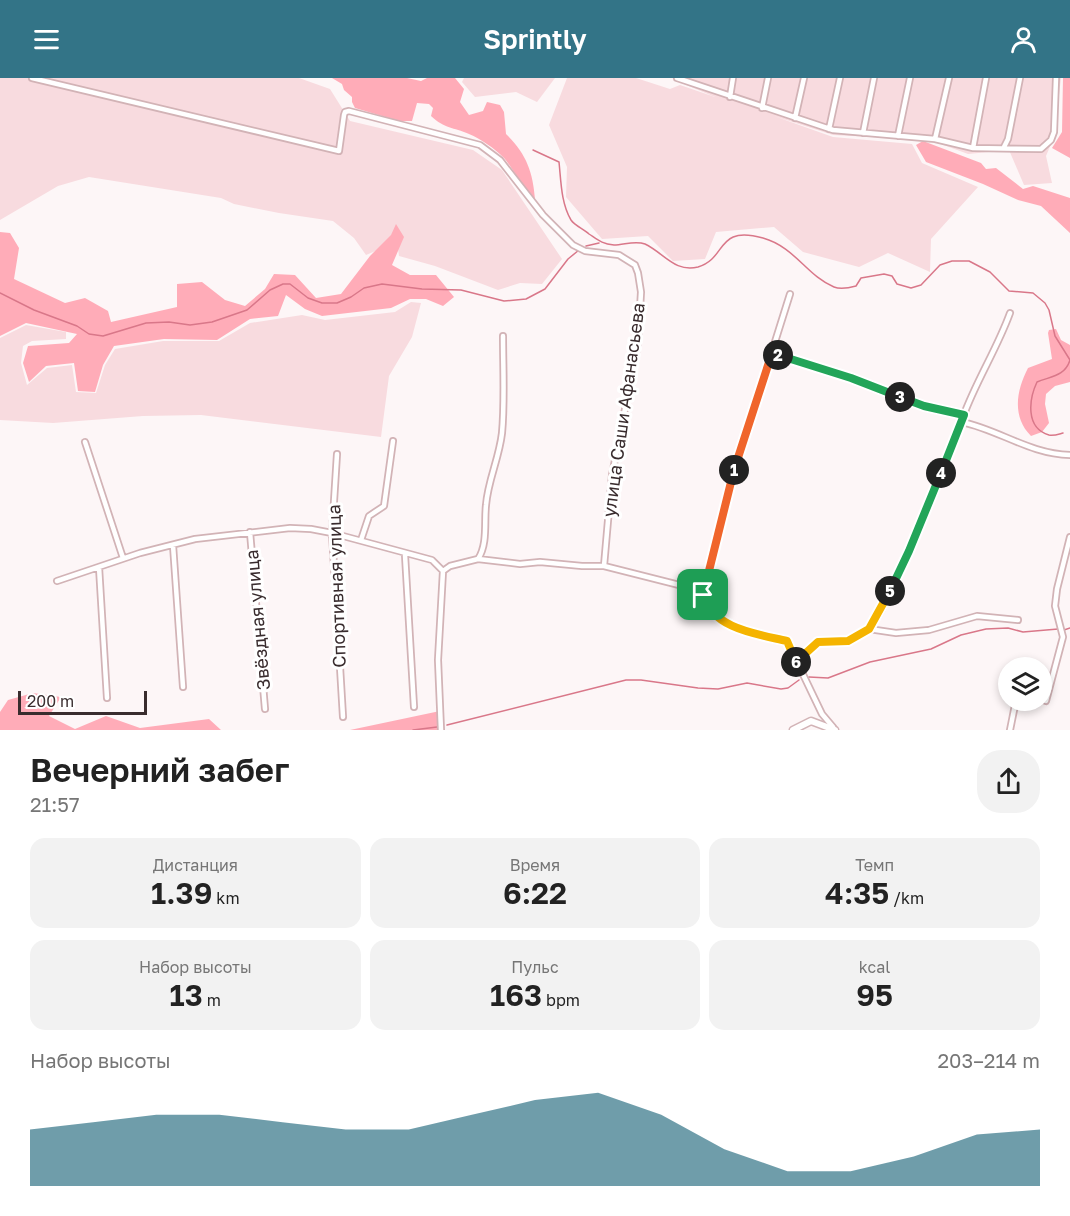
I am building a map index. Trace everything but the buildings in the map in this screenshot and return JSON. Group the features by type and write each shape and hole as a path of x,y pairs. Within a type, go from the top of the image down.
{"street":[{"name":"улица Саши Афанасьева","path":"32,78 339,151 344,115 349,111 471,141 500,160 543,216 573,245 585,251 609,253 628,259 635,265 640,283 638,335 612,475 604,566"},
{"path":"677,78 730,98 829,129 935,139 973,148 1041,149 1051,140 1054,132 1056,78"},
{"path":"703,87 704,78"},
{"path":"730,98 734,78"},
{"path":"762,108 768,78"},
{"path":"795,118 804,78"},
{"path":"829,129 840,78"},
{"path":"862,133 874,78"},
{"path":"898,136 910,78"},
{"path":"935,139 949,78"},
{"path":"973,148 986,78"},
{"path":"1004,147 1008,139 1020,78"},
{"path":"790,294 725,501 703,595 708,608 715,616 730,625 787,641 822,714 834,729"},
{"path":"796,663 818,642 848,641 869,629 909,551 964,415 999,344 1010,313"},
{"path":"478,559 485,531 489,479 497,465 502,433 504,336"},
{"path":"772,353 851,378 924,406 964,415"},
{"path":"962,422 1040,451 1070,454"},
{"path":"362,540 369,516 384,506 393,441"},
{"path":"85,442 123,558"},
{"name":"Спортивная улица","path":"337,454 332,533 343,717"},
{"path":"57,581 123,558 173,544 250,531 311,529 362,540 405,555 432,560 443,571 438,660 441,730"},
{"name":"Звёздная улица","path":"250,531 265,709"},
{"path":"1052,678 1063,637 1055,606 1057,589 1070,537"},
{"path":"173,544 183,687"},
{"path":"405,555 414,707"},
{"path":"443,571 450,566 478,559 520,564 540,562 604,566 691,588 703,595"},
{"path":"99,567 107,698"},
{"path":"869,629 896,633 929,630 977,616 1018,620"},
{"path":"1010,730 1014,711"},
{"path":"793,730 811,721 834,729"}],"shaded area":[{"path":"0,78 299,78 330,89 350,121 473,150 502,170 562,259 542,284 520,283 498,290 435,266 399,256 397,242 366,255 354,238 333,221 234,204 221,198 89,177 58,186 0,220"},
{"path":"332,78 407,78 421,81 427,78 455,78 464,89 460,102 469,115 483,111 487,102 500,105 504,112 506,134 519,148 527,164 535,199 500,154 478,138 445,126 436,120 431,116 433,108 429,104 417,103 412,121 399,121 355,108 352,97 344,90 342,84"},
{"path":"464,78 555,78 537,102 516,92 475,97 462,82"},
{"path":"567,78 636,78 670,89 680,85 715,97 684,84 686,78 1061,78 1054,137 1046,156 1052,183 1024,185 1009,150 968,154 930,140 833,135 774,116 833,137 912,144 922,163 978,187 931,239 930,272 888,253 859,267 803,252 774,227 716,232 705,259 673,261 648,236 602,239 566,197 567,167 549,125"},
{"path":"1063,78 1070,78 1070,158 1052,148 1062,132"},
{"path":"923,141 981,163 986,169 996,168 1023,189 1033,186 1070,198 1070,233 1041,206 1018,200 926,162 916,145"},
{"path":"396,224 404,237 392,265 410,275 436,275 454,297 443,306 426,299 410,299 391,308 322,316 305,309 286,295 278,316 250,319 217,340 164,339 114,346 103,365 95,392 78,391 74,363 46,366 29,382 23,363 28,346 69,343 77,334 26,323 0,336 0,232 10,233 19,248 14,279 65,303 85,298 108,311 111,322 177,307 177,284 202,282 225,300 245,306 265,289 274,274 295,275 316,298 341,294 370,256 391,235"},
{"path":"411,302 421,303 412,337 389,376 381,437 201,415 143,416 53,423 0,420 0,338 26,325 66,332 66,339 32,341 23,346 21,363 27,385 47,368 72,365 76,392 96,393 105,365 115,349 163,341 219,341 250,323 302,315 325,320 395,312"},
{"path":"1056,329 1061,340 1070,345 1070,382 1055,386 1046,394 1045,404 1049,423 1042,432 1031,436 1021,421 1019,412 1021,386 1028,368 1052,359 1048,333 1049,330"},
{"path":"33,693 61,697 49,716 75,729 106,716 140,728 209,719 221,730 0,730 0,712 8,700"},
{"path":"440,711 439,730 350,730"}],"waterway":[{"path":"533,150 559,162 563,199 571,220 575,224 606,244 637,242 645,244 676,265 698,267 714,257 729,239 748,235 774,242 816,276 837,288 856,286 861,278 884,274 892,276 897,284 911,288 921,285 940,265 952,261 969,261 990,272 1009,291 1033,293 1045,303 1049,310 1055,336 1070,360 1061,372 1037,382 1032,396 1031,412 1036,426 1041,431 1049,435 1063,433"},
{"path":"586,246 599,243"},
{"path":"0,293 34,310 77,326 89,334 103,336 146,323 169,322 190,325 212,322 247,310 270,290 283,284 290,284 308,298 322,303 337,303 364,288 382,284 422,289 461,290 504,301 526,299 545,289 568,259 579,250"},
{"path":"809,677 828,678 870,662 931,649 961,635 986,629 1008,628 1023,632 1058,629"},
{"path":"1064,630 1070,628"},
{"path":"447,725 626,680 718,689 747,683 781,689 788,688 799,680"},
{"path":"413,730 437,727"}],"route":[{"path":"772,353 851,378 924,406 964,415 909,551 882,608 869,629 848,641 818,642 796,663 787,641 730,625 715,616 708,608 703,595 725,501 759,387 772,353"}]}
